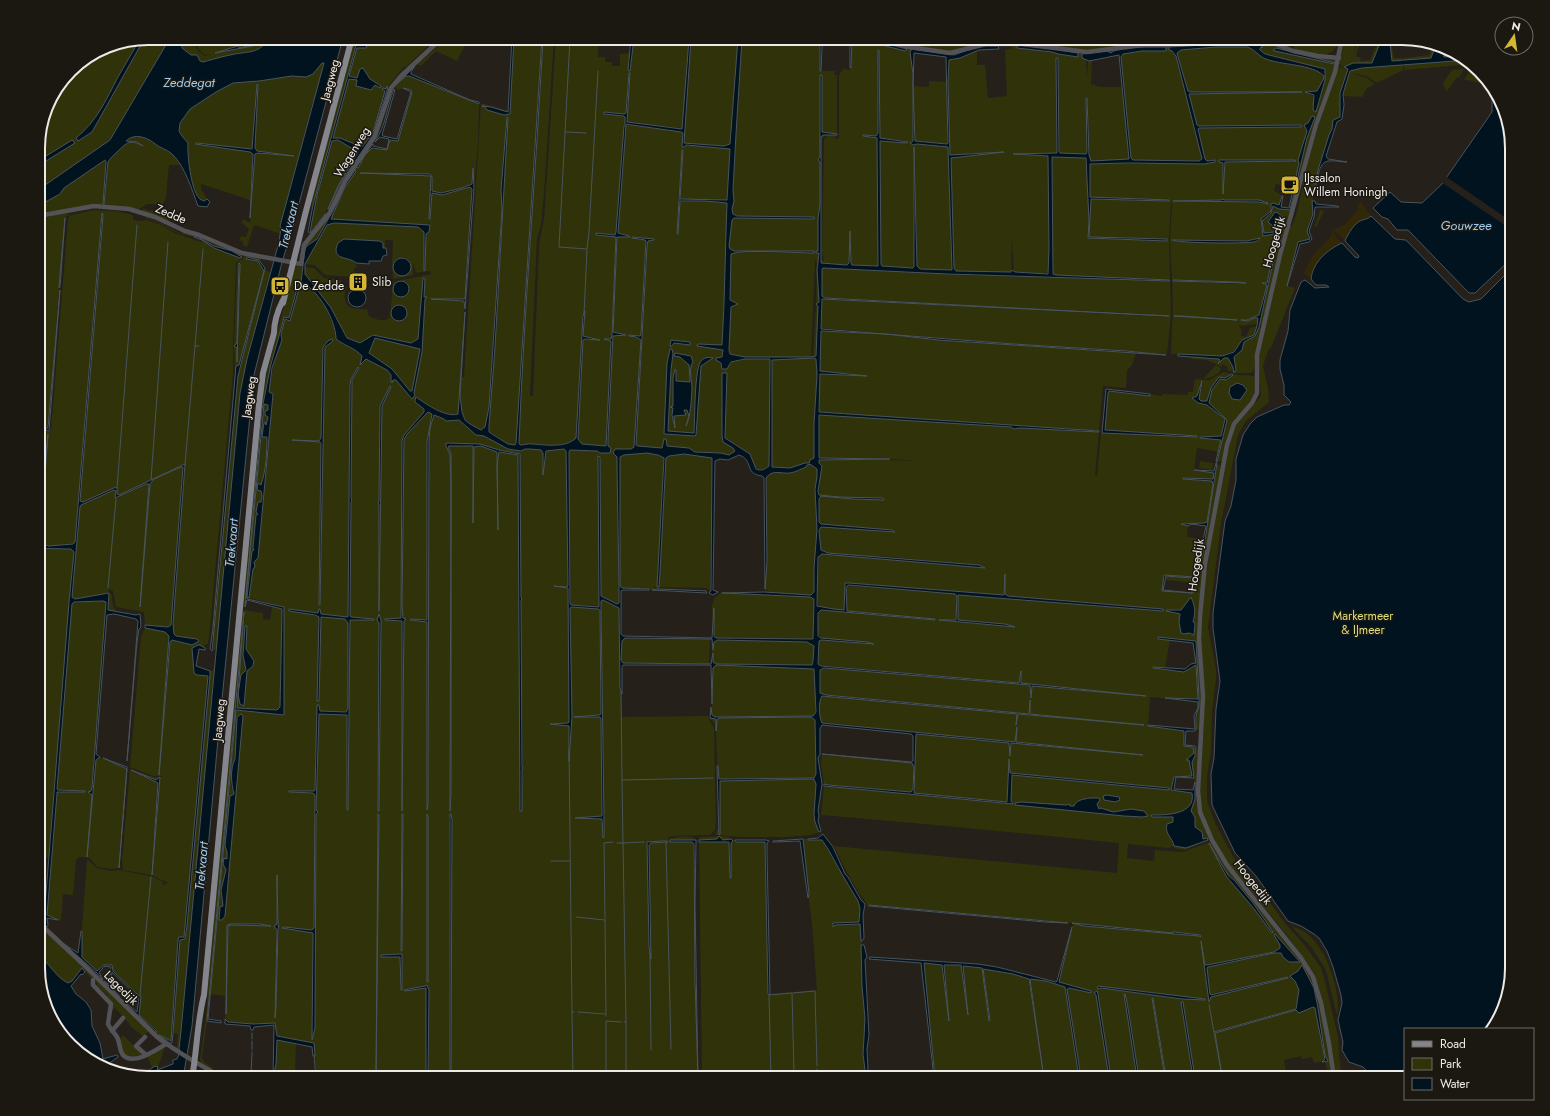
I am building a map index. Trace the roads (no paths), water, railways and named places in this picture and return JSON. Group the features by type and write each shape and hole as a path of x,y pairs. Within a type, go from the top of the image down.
{"main road":[{"name":"Jaagweg","path":"193,1071 204,995 259,404 266,363 274,333 277,328 301,230 306,221 310,198 350,45"}],"street":[{"name":"Wagenweg","path":"300,264 304,245 329,214 345,181 375,136 391,88 401,76 434,45"},
{"path":"901,45 950,52 982,45"},
{"path":"1030,45 1087,52 1148,45 1173,45"},
{"path":"1278,45 1293,51 1339,58"},
{"name":"Hoogedijk","path":"1333,1071 1321,1002 1313,977 1301,958 1227,865 1212,840 1200,812 1198,791 1203,702 1199,639 1205,564 1222,463 1231,430 1238,418 1252,403 1257,393 1257,356 1280,254 1316,126 1339,58 1341,45"},
{"name":"Zedde","path":"45,215 94,206 123,208 155,217 185,231 199,235 235,250 300,264"},
{"name":"Lagedijk","path":"45,929 166,1044 188,1059 194,1066"},
{"path":"93,980 93,985 111,1004 107,1022 117,1038 121,1053 124,1056 133,1059 146,1055 166,1044"},
{"path":"112,1031 123,1018"},
{"path":"145,1036 136,1046 146,1055"},
{"path":"194,1066 210,1071"}],"water":[{"path":"166,45 182,45 182,48 191,55 197,55 200,61 203,62 251,52 263,45 341,45 292,230 282,262 254,375 217,750 192,1026 184,1071 145,1071 155,1066 158,1067 157,1070 173,1064 173,1060 177,1059 180,1052 179,1049 240,393 247,359 279,242 280,226 324,63 322,63 313,74 306,77 292,76 233,83 190,109 180,123 179,131 188,143 189,163 196,194 200,199 204,201 207,199 210,202 207,207 198,206 191,186 177,159 168,151 147,139 140,137 133,137 126,141 137,142 143,146 132,142 126,144 108,162 104,204 105,160 64,188 60,194 45,202 45,185 110,140"},
{"path":"254,45 215,53 238,46 239,48"},
{"path":"356,45 367,45 366,48 357,48 349,76 357,78 360,69 363,68 370,79 381,86 380,88 375,85 371,90 356,86 357,80 349,79 333,138 340,138 362,147 372,134 385,91 382,89 386,89 387,86 388,87 373,135 341,182 328,209 338,186 358,152 338,140 332,141 317,195 310,232 326,213 314,231 310,233 308,232 313,205"},
{"path":"512,45 514,45 510,114 504,115 487,110 484,106 508,112"},
{"path":"542,45 524,342 520,445 561,445 576,438 583,316 585,311 583,336 600,340 583,340 578,439 582,444 606,446 611,341 604,339 611,339 612,336 616,237 596,235 596,233 615,235 616,232 624,126 626,126 618,233 630,237 617,237 613,332 626,335 613,336 608,438 608,446 611,448 610,453 570,450 569,452 570,603 571,605 599,607 598,456 600,457 601,596 617,604 619,603 619,588 617,457 613,453 615,449 631,449 634,447 641,340 629,335 641,335 646,241 632,237 654,239 648,241 647,247 636,445 662,448 664,439 666,439 667,446 689,448 695,452 721,453 729,455 735,451 723,442 722,436 722,373 727,373 725,438 750,454 756,469 762,470 769,466 770,359 745,359 731,362 727,369 722,369 721,363 716,360 716,358 722,357 723,350 697,346 698,344 722,345 727,203 680,201 677,234 682,150 680,199 727,200 730,149 686,145 682,147 683,133 681,132 625,124 625,117 623,116 604,114 604,112 626,113 629,73 627,122 682,129 689,45 691,45 684,143 724,146 730,144 737,45 742,45 733,190 734,201 732,209 733,214 737,216 814,217 814,219 734,218 732,220 729,246 730,249 734,251 758,251 731,254 730,300 738,304 731,307 729,350 730,354 745,357 811,357 816,356 818,306 816,304 819,302 817,270 819,253 816,253 816,251 818,251 818,219 820,204 820,162 818,160 820,157 820,75 822,75 822,132 837,134 823,135 821,137 821,263 847,265 849,263 850,231 852,265 878,266 877,138 863,135 876,136 878,133 879,50 880,138 908,142 880,141 881,264 882,266 913,268 914,266 914,147 917,266 920,269 952,270 948,147 917,144 913,145 910,143 913,141 913,86 913,74 910,52 912,49 954,55 979,46 998,46 999,49 979,50 960,58 949,60 948,82 950,155 1004,152 951,158 954,268 956,271 1011,272 1012,270 1015,272 1048,274 1048,156 1013,154 1057,153 1056,58 1058,58 1059,151 1060,153 1086,154 1087,98 1089,155 1091,161 1129,159 1119,55 1089,61 1082,58 1082,54 1107,51 1111,53 1128,48 1166,47 1166,51 1142,51 1123,54 1121,57 1131,158 1133,160 1199,161 1202,159 1176,56 1169,50 1169,47 1204,45 1260,45 1263,47 1260,48 1260,50 1265,54 1325,69 1325,80 1316,112 1313,110 1314,95 1305,92 1317,91 1324,76 1312,69 1266,59 1247,47 1216,47 1181,50 1177,53 1188,91 1190,92 1302,92 1189,94 1197,125 1301,125 1301,127 1199,128 1205,159 1207,161 1215,160 1215,162 1204,164 1090,164 1090,197 1169,201 1091,199 1090,237 1167,239 1167,241 1088,238 1089,221 1086,158 1052,157 1053,274 1170,281 822,269 822,296 825,298 1169,316 822,299 821,329 884,334 821,331 820,371 867,376 820,374 819,412 1099,432 1014,429 1011,427 819,415 819,458 890,459 819,460 819,463 822,466 818,491 819,495 883,498 884,500 821,496 819,499 819,522 821,524 892,530 895,532 821,527 819,531 821,550 828,553 979,565 985,568 822,554 818,557 817,606 844,610 845,583 1004,595 1005,574 1005,594 1008,596 1163,609 1163,611 958,595 958,620 1005,624 1015,627 939,620 956,620 957,596 955,594 848,585 846,588 847,611 935,620 821,610 818,613 818,636 821,638 874,644 821,640 819,641 818,664 821,666 1019,683 1021,671 1021,683 1146,696 1032,686 1031,698 1030,685 824,668 820,670 820,693 826,695 1029,714 1030,700 1030,714 1144,725 1018,714 1016,725 1017,714 822,696 819,710 822,723 1015,742 1017,727 1016,742 1143,755 1011,743 1010,756 1009,743 916,734 914,793 1007,802 1009,759 1010,773 1169,788 1169,790 1012,775 1011,801 1013,804 824,786 824,784 911,792 913,789 914,767 912,763 822,754 911,762 913,761 913,736 911,734 822,725 820,729 820,754 818,758 822,784 818,811 818,821 821,831 819,832 814,815 816,784 814,779 720,781 719,835 717,766 719,779 814,778 816,774 815,720 811,717 719,718 717,720 716,731 716,719 710,718 711,707 712,715 715,717 813,716 816,712 814,669 716,665 713,668 712,704 711,665 623,665 622,694 620,688 619,608 603,600 601,601 601,609 603,838 602,819 575,818 602,816 601,719 600,717 574,717 601,714 600,610 598,609 570,608 572,717 569,761 569,726 550,724 569,722 568,588 554,586 567,587 568,585 566,451 564,449 546,451 543,475 543,453 541,450 525,449 521,451 508,449 484,436 476,435 459,420 446,421 434,415 430,428 429,441 427,810 427,622 410,620 427,620 427,442 432,414 428,412 407,434 404,440 402,606 403,618 406,619 404,621 402,811 402,621 385,619 401,618 402,441 404,435 424,412 424,409 415,402 416,397 442,412 453,415 458,414 465,312 460,396 462,412 465,420 470,424 481,430 485,427 489,407 502,210 501,190 507,117 495,347 489,432 508,444 515,445 516,443","holes":["914,53 946,57 947,144 915,141 913,86","814,358 816,359 817,375 814,424 814,458 810,460 809,463 790,468 772,467 772,360","647,453 664,458 657,587 659,587 666,458 669,456 684,454 712,458 711,591 709,593 713,595 718,592 713,590 715,461 720,459 728,460 739,455 744,457 753,473 764,478 765,589 767,562 766,478 768,475 777,472 794,472 810,464 817,469 815,489 817,529 814,592 811,595 764,592 722,593 810,597 814,599 813,639 716,638 714,636 714,608 712,638 623,636 621,634 621,591 649,589 622,588 620,586 620,457 624,455","625,638 712,639 713,650 714,642 718,640 807,642 814,646 812,665 716,664 713,662 713,653 711,664 623,663 621,660 622,641"]},
{"path":"630,45 633,45 630,71 628,70"},
{"path":"820,45 823,45 821,71"},
{"path":"850,45 852,45 851,68"},
{"path":"882,45 891,45 907,49 905,51"},
{"path":"1017,45 1078,53 1078,57 1017,48"},
{"path":"1379,45 1390,45 1392,61 1431,58 1434,50 1444,54 1444,57 1449,57 1457,61 1362,68 1350,71 1343,94 1344,105 1342,119 1337,122 1326,156 1328,159 1347,162 1328,161 1324,163 1319,171 1315,192 1313,195 1318,170 1332,129 1333,120 1340,117 1340,93 1348,69 1344,67 1353,63 1372,63"},
{"path":"136,46 140,46 92,132 78,141 76,138 90,125 105,102"},
{"path":"1276,48 1335,63 1273,50"},
{"path":"415,66 411,74 470,100 479,102 479,104 409,76 406,76 396,85"},
{"path":"257,84 255,148 257,151 294,156 255,154 250,218 253,154 250,152 195,144 252,149"},
{"path":"403,88 411,90 412,92 398,141 390,140 387,150 372,148 365,155 358,168 356,167 373,144 373,146 387,149 389,139 380,137 375,142 382,129 394,89 395,90 382,135 397,139 411,92"},
{"name":"Gouwzee","path":"1492,98 1500,115 1505,141 1505,265 1475,293 1469,293 1408,230 1397,230 1388,219 1382,217 1373,208 1390,192 1401,202 1422,203 1442,184 1492,112"},
{"path":"1312,116 1315,117 1307,138 1290,210 1279,209 1273,206 1271,213 1262,221 1264,233 1280,233 1280,241 1275,253 1259,327 1255,336 1244,342 1242,350 1234,357 1236,370 1234,373 1233,367 1228,358 1224,358 1218,364 1219,359 1178,356 1178,354 1222,356 1234,352 1242,340 1254,335 1258,318 1248,321 1241,320 1247,320 1259,315 1267,285 1262,283 1267,283 1278,237 1274,234 1263,236 1261,219 1271,211 1271,204 1273,203 1279,205 1282,196 1281,207 1289,208 1299,163 1298,160 1307,131 1304,125 1308,123"},
{"path":"72,140 75,143 45,162 45,157"},
{"path":"1219,160 1296,161 1225,162 1223,194 1223,163 1219,162"},
{"path":"473,168 474,188 465,309 464,301 431,299 465,299 472,189 470,187 442,195 432,193 429,219 431,176 360,173 430,174 432,177 432,191 441,193 472,184"},
{"path":"355,170 356,172 344,189 331,219 430,225 429,232 426,234 424,271 424,232 418,227 334,223 327,225 305,264 305,274 331,308 347,338 360,343 373,335 411,343 418,339 423,278 425,279 424,297 427,297 425,299 422,352 414,393 415,395 412,399 396,380 393,380 392,383 391,375 387,370 366,359 360,365 362,356 336,339 330,315 314,292 301,282 305,249 317,239 335,207 346,183","holes":["375,338 420,349 412,391 410,391 392,369 369,353"]},
{"path":"1221,200 1259,200 1268,204 1259,202 1173,201"},
{"path":"1312,201 1315,201 1316,204 1339,207 1315,207 1314,217 1309,231 1312,239 1309,242 1300,244 1287,286 1298,242 1310,239 1307,231 1313,214"},
{"path":"1275,212 1283,217 1281,229 1278,225 1273,226 1268,222"},
{"path":"102,213 103,216 80,501 83,502 116,487 117,494 119,495 185,464 173,624 174,634 176,636 197,639 199,641 192,645 172,640 170,642 159,775 169,636 165,632 145,628 145,625 168,627 171,625 183,467 154,479 150,484 140,607 149,484 115,498 116,491 114,490 81,505 72,597 75,599 109,593 108,610 136,615 140,614 141,627 139,629 137,642 127,761 138,621 136,619 114,614 107,615 96,754 100,757 96,760 87,857 92,795 88,792 91,791 92,788 106,602 74,602 72,604 57,789 85,792 57,792 47,915 58,920 47,918 47,927 45,925 45,906 74,552 71,549 45,549 45,545 73,544 75,542"},
{"name":"Gouwzee","path":"1371,216 1395,239 1406,240 1463,299 1469,302 1481,299 1505,275 1505,975 1500,1001 1486,1028 1404,1028 1404,1071 1402,1071 1367,1071 1363,1067 1349,1062 1342,1050 1343,1042 1338,1020 1342,1003 1341,995 1327,951 1319,938 1314,934 1301,926 1288,921 1256,876 1235,853 1212,805 1211,774 1214,758 1216,709 1220,681 1213,628 1213,613 1225,521 1231,506 1236,480 1236,459 1243,435 1250,424 1257,417 1284,405 1289,405 1291,402 1284,395 1280,360 1288,331 1290,310 1301,282 1305,280 1315,288 1329,287 1326,285 1316,285 1311,279 1315,267 1326,253 1342,243 1355,257 1358,258 1359,256 1345,241 1354,226 1359,221"},
{"path":"65,218 60,287 59,288 59,287"},
{"path":"196,236 214,246 232,251 242,257 240,258 214,248 202,240 194,237"},
{"path":"1260,238 1256,242 1247,243 1172,240 1246,241"},
{"path":"344,239 380,241 383,243 383,248 386,248 387,255 383,256 381,261 369,261 369,264 356,263 341,257 336,253 338,243"},
{"path":"758,251 814,251 814,253"},
{"path":"247,257 259,260 265,268 238,376 212,651 210,649 236,366 239,365 264,271 258,261 246,259"},
{"path":"402,258 408,261 411,267 408,273 402,276 396,273 393,267 396,261"},
{"path":"239,263 237,362 237,348 234,346 237,343"},
{"path":"401,281 407,283 409,289 407,295 401,297 395,295 393,289 395,283"},
{"path":"1173,281 1238,282 1246,283"},
{"path":"298,285 300,285 290,321 285,319 281,334 282,340 272,368 269,392 273,394 258,558 254,562 255,567 253,569 249,598 247,597 252,551 254,550 256,515 258,514 256,512 258,502 261,502 262,496 261,491 257,490 258,483 261,485 263,480 265,468 267,437 262,436 264,423 265,422 266,425 268,417 265,415 265,411 268,410 268,405 264,404 246,597 247,599 284,607 284,715 236,710 208,1019 221,1021 221,1023 207,1021 244,612 237,708 277,710 280,707 282,609 247,600 245,607 262,409 271,364 284,317 289,318"},
{"path":"353,289 361,289 366,294 364,305 361,307 353,307 348,302 348,294"},
{"path":"60,290 49,431 45,430 48,427"},
{"path":"399,305 405,307 407,313 405,319 399,321 393,319 391,313 393,307"},
{"path":"1174,316 1181,316 1237,320"},
{"path":"888,334 1166,355 938,340"},
{"path":"332,339 333,341 325,347 319,605 321,444 320,442 292,440 319,441 321,438 323,347"},
{"path":"671,340 690,342 690,345 674,343 670,346"},
{"path":"670,349 672,349 673,354 668,431 694,433 695,394 699,364 705,358 713,358 701,366 695,436 664,434 667,363"},
{"path":"675,353 691,356 693,362 691,368 692,389 689,417 686,426 689,416 687,410 684,410 686,415 674,416 675,428 672,415 673,408 670,407 673,406 673,378 675,369 676,381 690,382 690,378 689,365 680,357 674,356"},
{"path":"358,367 359,368 352,380 350,615 351,617 374,620 350,620 348,810 347,715 319,714 316,810 318,812 316,815 315,1028 312,1040 313,933 282,928 312,930 314,928 315,795 313,793 289,791 315,790 317,705 319,705 320,711 346,712 348,708 348,623 345,619 321,617 319,701 317,701 319,617 289,611 289,609 318,613 320,609 321,614 348,617 350,386 351,379"},
{"path":"1232,374 1233,375 1226,380 1220,379 1212,390 1209,403 1227,420 1217,462 1221,440 1200,437 1221,436 1225,419 1207,405 1198,403 1192,398 1197,396 1202,381 1199,399 1201,401 1207,401 1211,388 1219,377 1225,378"},
{"path":"1237,383 1243,385 1247,390 1240,400 1232,399 1229,393 1230,387"},
{"path":"390,386 391,387 382,406 379,611 378,503 380,406"},
{"path":"1106,389 1150,394 1150,396 1109,391 1105,430 1197,437 1102,433"},
{"path":"48,434 45,475 45,467"},
{"path":"446,443 480,444 499,450 520,454 523,768 522,811 520,811 518,455 499,452 497,464 497,452 481,446 474,447 473,523 473,446 448,447 451,454 451,484 450,455"},
{"path":"1217,463 1203,553 1195,585 1192,585 1192,578 1166,576 1163,590 1190,593 1162,591 1164,575 1195,577 1206,526 1191,524 1188,526 1181,524 1207,522 1213,484 1212,481 1183,478 1213,479 1214,473 1194,470 1214,471"},
{"path":"451,484 451,793 450,811"},
{"path":"652,590 706,591 707,593"},
{"path":"1191,597 1195,609 1193,622 1195,623 1194,635 1189,633 1181,633 1179,622 1180,614 1166,611 1181,610"},
{"path":"379,614 381,620 378,811 379,623 377,620"},
{"path":"245,626 247,626 246,649 254,661 253,666 247,671 244,706 240,704 238,694 241,675 246,670 243,655"},
{"path":"1158,637 1196,641 1199,706 1196,716 1196,729 1195,731 1186,731 1185,745 1195,746 1195,756 1192,762 1194,778 1176,777 1174,789 1193,790 1195,782 1195,799 1191,811 1195,817 1195,827 1202,832 1203,839 1207,838 1208,840 1186,848 1174,846 1167,831 1167,824 1173,822 1173,817 1152,817 1151,815 1172,814 1185,810 1189,806 1192,800 1192,793 1171,790 1174,777 1192,776 1189,760 1186,760 1194,753 1193,747 1184,746 1184,731 1148,725 1195,729 1194,716 1198,708 1198,702 1165,698 1198,699 1196,665 1184,672 1153,667 1185,669 1191,664 1196,663 1193,643 1158,639"},
{"path":"198,645 205,648 205,650 199,649 196,666 210,671 210,676 187,926 185,939 180,940 173,1033 172,1043 170,1043 159,1035 171,1041 178,940 179,937 184,937 208,676 197,675 194,673 192,648"},
{"path":"241,714 243,716 225,916 222,920 219,920 220,907 223,906 221,890 226,870 223,864 224,858 227,859 225,846 230,796 234,794 232,785 232,767 235,759 237,717"},
{"path":"103,758 127,767 127,769"},
{"path":"131,770 156,780 160,777 152,875 158,783"},
{"path":"1107,795 1119,797 1120,800 1115,802 1104,800 1103,796"},
{"path":"1090,798 1099,798 1100,800 1097,804 1099,809 1101,808 1113,812 1131,809 1144,811 1148,816 1124,816 1015,805 1015,803 1021,802 1069,804 1070,806 1074,806 1078,801"},
{"path":"378,814 379,816 376,1071"},
{"path":"402,814 403,814 401,951"},
{"path":"427,814 428,816 428,982 427,982"},
{"path":"450,814 451,814 451,1071"},
{"path":"823,834 833,847 845,874 865,904 863,915 864,938 862,941 860,924 835,925 833,927 833,923 859,922 860,908 858,901 822,840 808,840 818,838"},
{"path":"719,836 723,840 731,839 733,841 731,843 731,878 729,842 699,842 699,840 717,839"},
{"path":"803,839 809,894 808,898 800,841 773,842"},
{"path":"670,840 696,840 695,904 698,1071 695,980 694,844 692,842 670,842"},
{"path":"735,840 769,841 767,843 767,852 770,995 768,994 765,842 736,842"},
{"path":"647,842 668,842 651,843 649,845 651,959 649,946"},
{"path":"1209,843 1228,875 1253,903 1273,932 1272,933 1255,910 1226,876"},
{"path":"277,875 279,926 275,1018 277,930 274,926 277,922"},
{"path":"869,905 1068,923 1045,922"},
{"path":"1072,923 1173,933 1174,931 1200,935 1201,937 1084,926"},
{"path":"260,924 271,926 228,926 226,1014 227,925"},
{"path":"1072,927 1059,982 1091,991 1091,993 1069,988 1067,989 1080,1071 1078,1071 1065,987 1046,981 1030,979 1043,1071 1029,979 1013,974 983,969 989,1021 982,968 963,966 968,1015 961,965 944,965 949,1021 942,965 924,963 933,1071 921,963 869,959 870,957 978,964 1057,981"},
{"path":"81,931 82,957 97,971 104,965 112,965 113,971 139,996 141,996 139,1015 157,1032 155,1032 121,999 137,1012 139,998 112,972 110,986 120,997 104,981 109,984 111,967 105,966 99,972 103,980 64,944 78,953"},
{"path":"1275,934 1300,962 1289,962 1281,953 1274,953 1208,967 1210,994 1288,978 1211,997 1209,1002 1201,941 1205,965 1207,965 1274,952 1280,948 1280,945 1274,935"},
{"path":"861,945 864,945 867,957 865,960 869,1035 867,1049 867,1071 864,1071 863,1054 865,1019 862,986"},
{"path":"402,954 401,990 400,957 381,957 381,955"},
{"path":"45,961 63,980 68,983 72,981 82,968 85,972 82,975 81,974 71,986 76,994 86,1002 91,1010 92,1026 100,1043 103,1059 117,1055 118,1057 108,1063 85,1050 70,1036 56,1014 48,995 45,975"},
{"path":"1302,965 1314,988 1325,1055 1328,1061 1322,1062 1325,1059 1315,1008 1313,1007 1299,1013 1296,1010 1215,1033 1221,1070 1214,1032 1296,1009 1299,990 1295,981 1290,976 1298,971"},
{"path":"427,985 429,990 428,1071 426,1071 426,988 404,990"},
{"path":"1098,986 1205,1000 1182,999 1101,988 1098,989"},
{"path":"1097,991 1098,994 1110,1071 1108,1071 1096,995 1094,993"},
{"path":"1124,994 1127,1002 1138,1071 1136,1071"},
{"path":"1152,998 1165,1071 1164,1071"},
{"path":"1181,1002 1183,1002 1194,1071 1192,1071"},
{"path":"225,1019 228,1022 253,1024 275,1023 277,1036 314,1043 315,1056 313,1056 312,1047 277,1040 276,1064 274,1071 273,1071 274,1025 254,1027 253,1030 251,1030 250,1026 225,1024"}],"waterway":[{"path":"570,45 559,247 587,249 598,71"},
{"path":"566,132 586,133"},
{"path":"117,488 137,225"},
{"path":"151,480 168,242"},
{"path":"199,346 195,346 203,249"},
{"path":"584,314 587,250"},
{"path":"185,465 195,346"},
{"path":"108,588 116,499"},
{"path":"621,691 622,780"},
{"path":"569,750 572,1012"},
{"path":"617,843 623,843 622,780 713,778"},
{"path":"605,919 604,843 613,842"},
{"path":"626,1022 623,843 644,842"},
{"path":"666,842 671,1049"},
{"path":"551,861 570,861"},
{"path":"140,995 151,877"},
{"path":"576,917 605,920 606,1016"},
{"path":"650,952 651,1050"},
{"path":"793,993 815,991 817,1066"},
{"path":"771,1071 769,995 792,993 794,1071"},
{"path":"1209,1005 1214,1032"},
{"path":"573,1071 572,1012 574,1012"},
{"path":"578,1012 605,1014"},
{"path":"606,1071 606,1021 621,1022"},
{"path":"624,1022 626,1022 626,1071"},
{"path":"252,1033 252,1039"},
{"path":"252,1041 252,1050"},
{"path":"251,1071 252,1052"},
{"path":"314,1055 315,1071"}],"place":[{"name":"IJssalon Willem Honingh","path":"1290,185"},
{"name":"Slib","path":"358,282"},
{"name":"De Zedde","path":"280,286"}],"water label":[{"name":"Zeddegat","path":"189,82"},
{"name":"Trekvaart","path":"288,225"},
{"name":"Trekvaart","path":"231,543"},
{"name":"Trekvaart","path":"201,866"}],"park label":[{"name":"Markermeer & IJmeer","path":"1363,623"}]}
